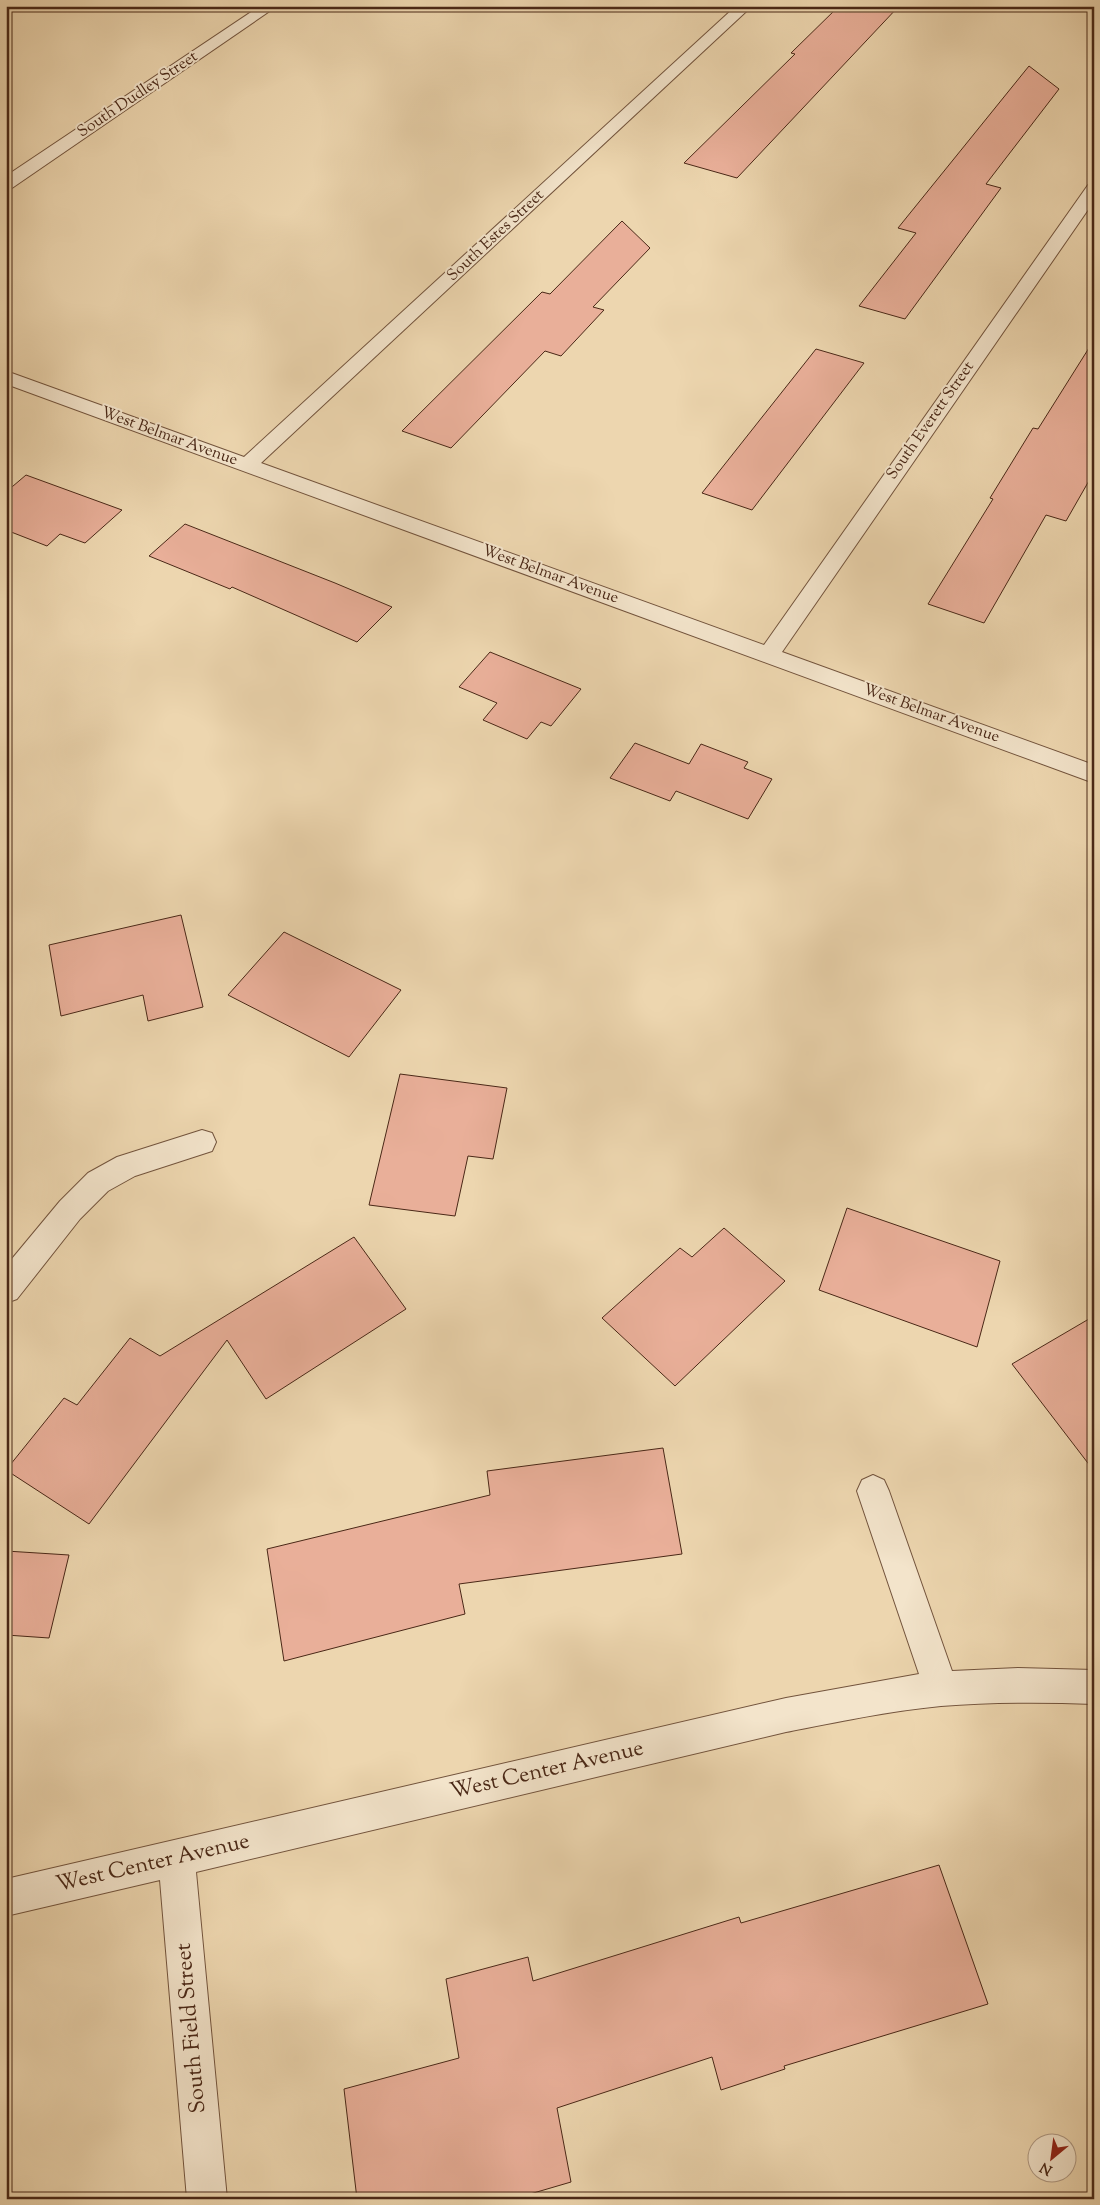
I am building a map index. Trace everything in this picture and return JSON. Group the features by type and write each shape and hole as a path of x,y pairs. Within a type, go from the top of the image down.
{"street":[{"name":"South Dudley Street","path":"6,184 270,6"},
{"name":"South Estes Street","path":"247,465 745,6"},
{"name":"South Everett Street","path":"768,654 1094,189"},
{"name":"West Belmar Avenue","path":"6,377 1094,774"},
{"path":"6,1289 70,1210 98,1182 127,1166 202,1142"},
{"path":"873,1491 941,1689"},
{"name":"West Center Avenue","path":"6,1898 786,1715 887,1696 941,1689 1052,1685 1094,1687"},
{"name":"South Field Street","path":"176,1858 207,2199"}],"building":[{"path":"839,6 899,6 737,178 684,163 795,54 791,53"},
{"path":"1029,66 1059,89 986,184 1001,188 905,319 859,306 916,233 898,228"},
{"path":"622,221 650,248 593,307 604,310 561,356 545,351 451,448 402,431 542,292 550,294"},
{"path":"1094,340 1094,472 1066,521 1046,515 984,623 928,604 993,499 990,498 1033,428 1038,429"},
{"path":"816,349 864,363 752,510 702,493"},
{"path":"26,475 122,510 85,543 60,534 47,546 6,530 6,492"},
{"path":"185,524 392,607 357,642 232,587 230,589 149,556"},
{"path":"490,652 581,689 551,726 541,722 527,739 483,720 497,703 459,687"},
{"path":"635,743 689,764 701,744 748,762 744,768 772,779 748,819 676,791 670,801 610,778"},
{"path":"181,915 203,1007 148,1021 143,995 61,1016 49,945"},
{"path":"284,932 401,990 349,1057 228,995"},
{"path":"400,1074 507,1088 493,1159 468,1156 455,1216 369,1205"},
{"path":"847,1208 1000,1261 977,1347 819,1290"},
{"path":"724,1228 785,1281 675,1386 602,1318 680,1248 692,1257"},
{"path":"354,1237 406,1309 266,1399 227,1340 89,1524 6,1470 64,1398 77,1405 130,1338 160,1356"},
{"path":"1094,1316 1094,1471 1012,1364"},
{"path":"663,1448 682,1554 459,1584 465,1614 284,1661 267,1549 490,1495 487,1471"},
{"path":"6,1551 69,1555 49,1638 6,1635"},
{"path":"939,1865 988,2004 784,2066 785,2069 721,2090 712,2057 557,2108 571,2182 513,2199 357,2199 344,2089 459,2058 446,1979 528,1957 533,1981 739,1917 741,1923"}]}
